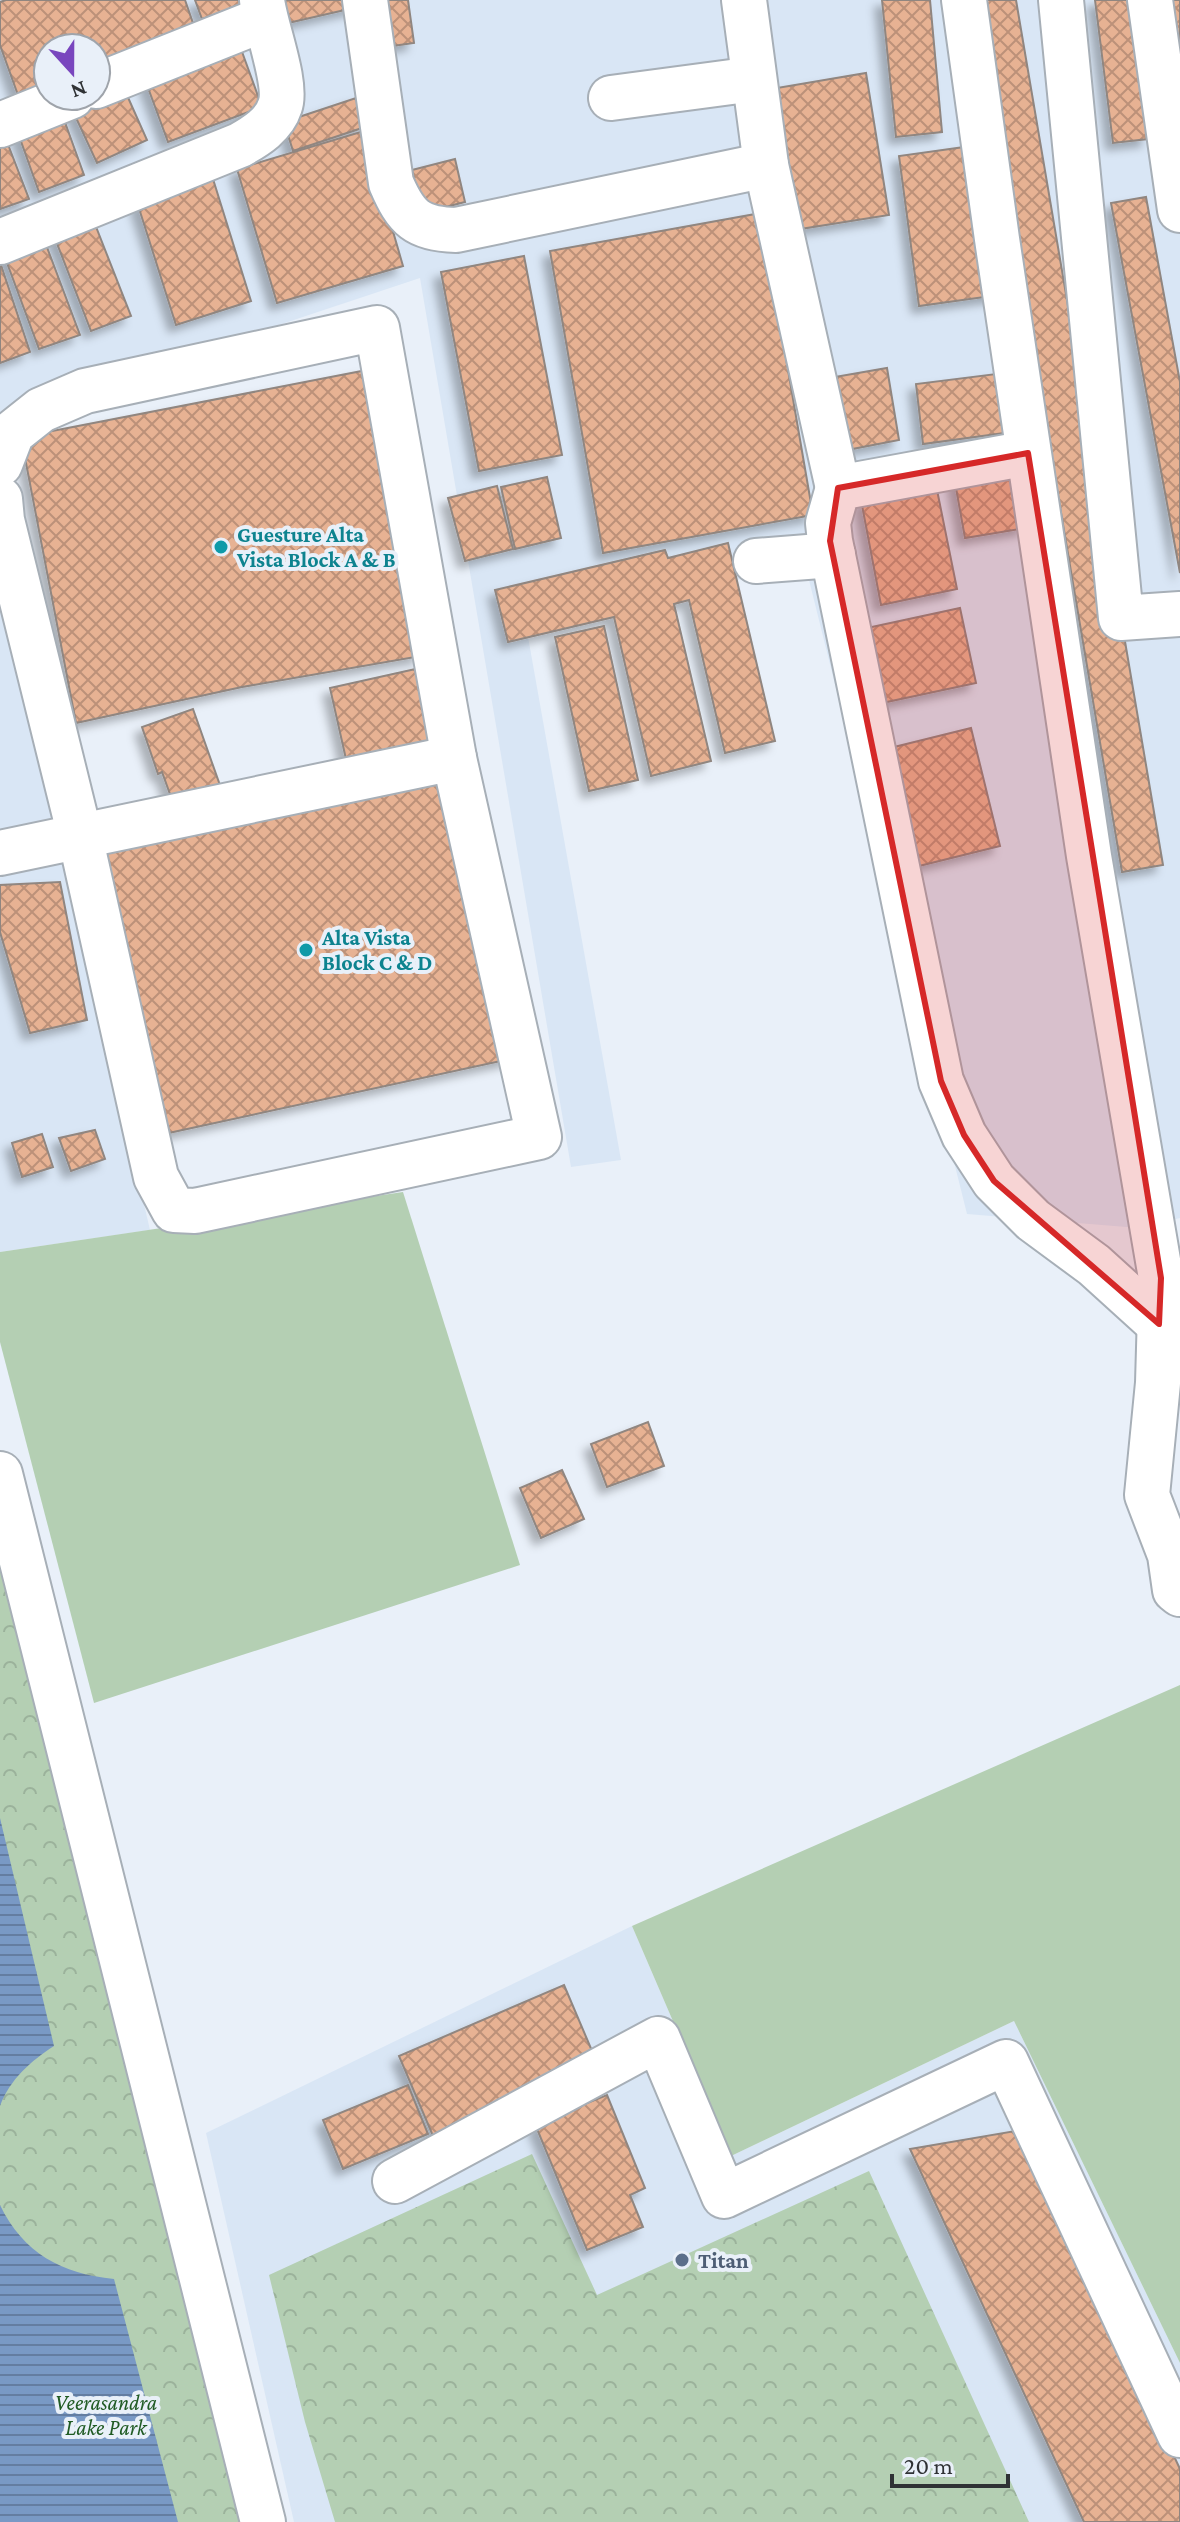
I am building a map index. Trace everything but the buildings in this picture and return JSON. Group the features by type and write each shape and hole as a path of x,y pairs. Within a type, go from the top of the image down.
{"street":[{"path":"365,0 391,183 401,205 415,221 434,229 456,230 766,165"},
{"path":"744,0 766,165 838,488 828,523 833,555 941,1081 964,1135 994,1181 1033,1220 1170,1322"},
{"path":"964,0 1089,856 1170,1322 1158,1383 1147,1495 1170,1555 1175,1590 1180,1594"},
{"path":"1061,0 1121,618 1180,614"},
{"path":"1150,0 1180,210"},
{"path":"0,242 240,145 258,135 271,122 281,104 281,84 263,9 112,79"},
{"path":"611,98 754,79"},
{"path":"0,125 32,112"},
{"path":"0,464 12,433 41,410 85,391 377,328 454,758 539,1137 195,1211 174,1210 156,1177 80,836 2,520 0,499"},
{"path":"838,488 1028,453"},
{"path":"756,561 833,555"},
{"path":"0,853 454,758"},
{"path":"0,1474 263,2522"},
{"path":"395,2181 658,2039 724,2196 1006,2062 1180,2435"}],"highlighted area":[{"path":"1028,453 1161,1278 1159,1324 994,1181 964,1135 941,1081 830,541 838,488"}],"shaded area":[{"path":"0,0 1180,0 1180,1218 1139,1228 967,1214 807,572 522,603 621,1160 571,1167 420,278 0,418"},
{"path":"0,584 150,1230 0,1252"},
{"name":"Titan","path":"632,1926 731,2156 1014,2021 1180,2363 1180,2522 294,2522 206,2133"}],"green space":[{"path":"403,1192 520,1565 94,1703 0,1342 0,1252"},
{"name":"Veerasandra Lake Park","path":"0,1542 243,2522 0,2522"},
{"path":"1180,1685 1180,2363 1014,2021 731,2156 632,1926"},
{"path":"532,2154 597,2295 869,2171 1029,2522 335,2522 305,2422 269,2275"}],"water":[{"path":"0,1818 54,2046 22,2072 9,2087 0,2106"},
{"path":"0,2205 20,2236 46,2258 77,2272 114,2279 178,2522 0,2522"}],"place":[{"name":"Guesture Alta Vista Block A & B","path":"221,547"},
{"name":"Alta Vista Block C & D","path":"306,950"},
{"name":"Titan","path":"682,2260"}]}
